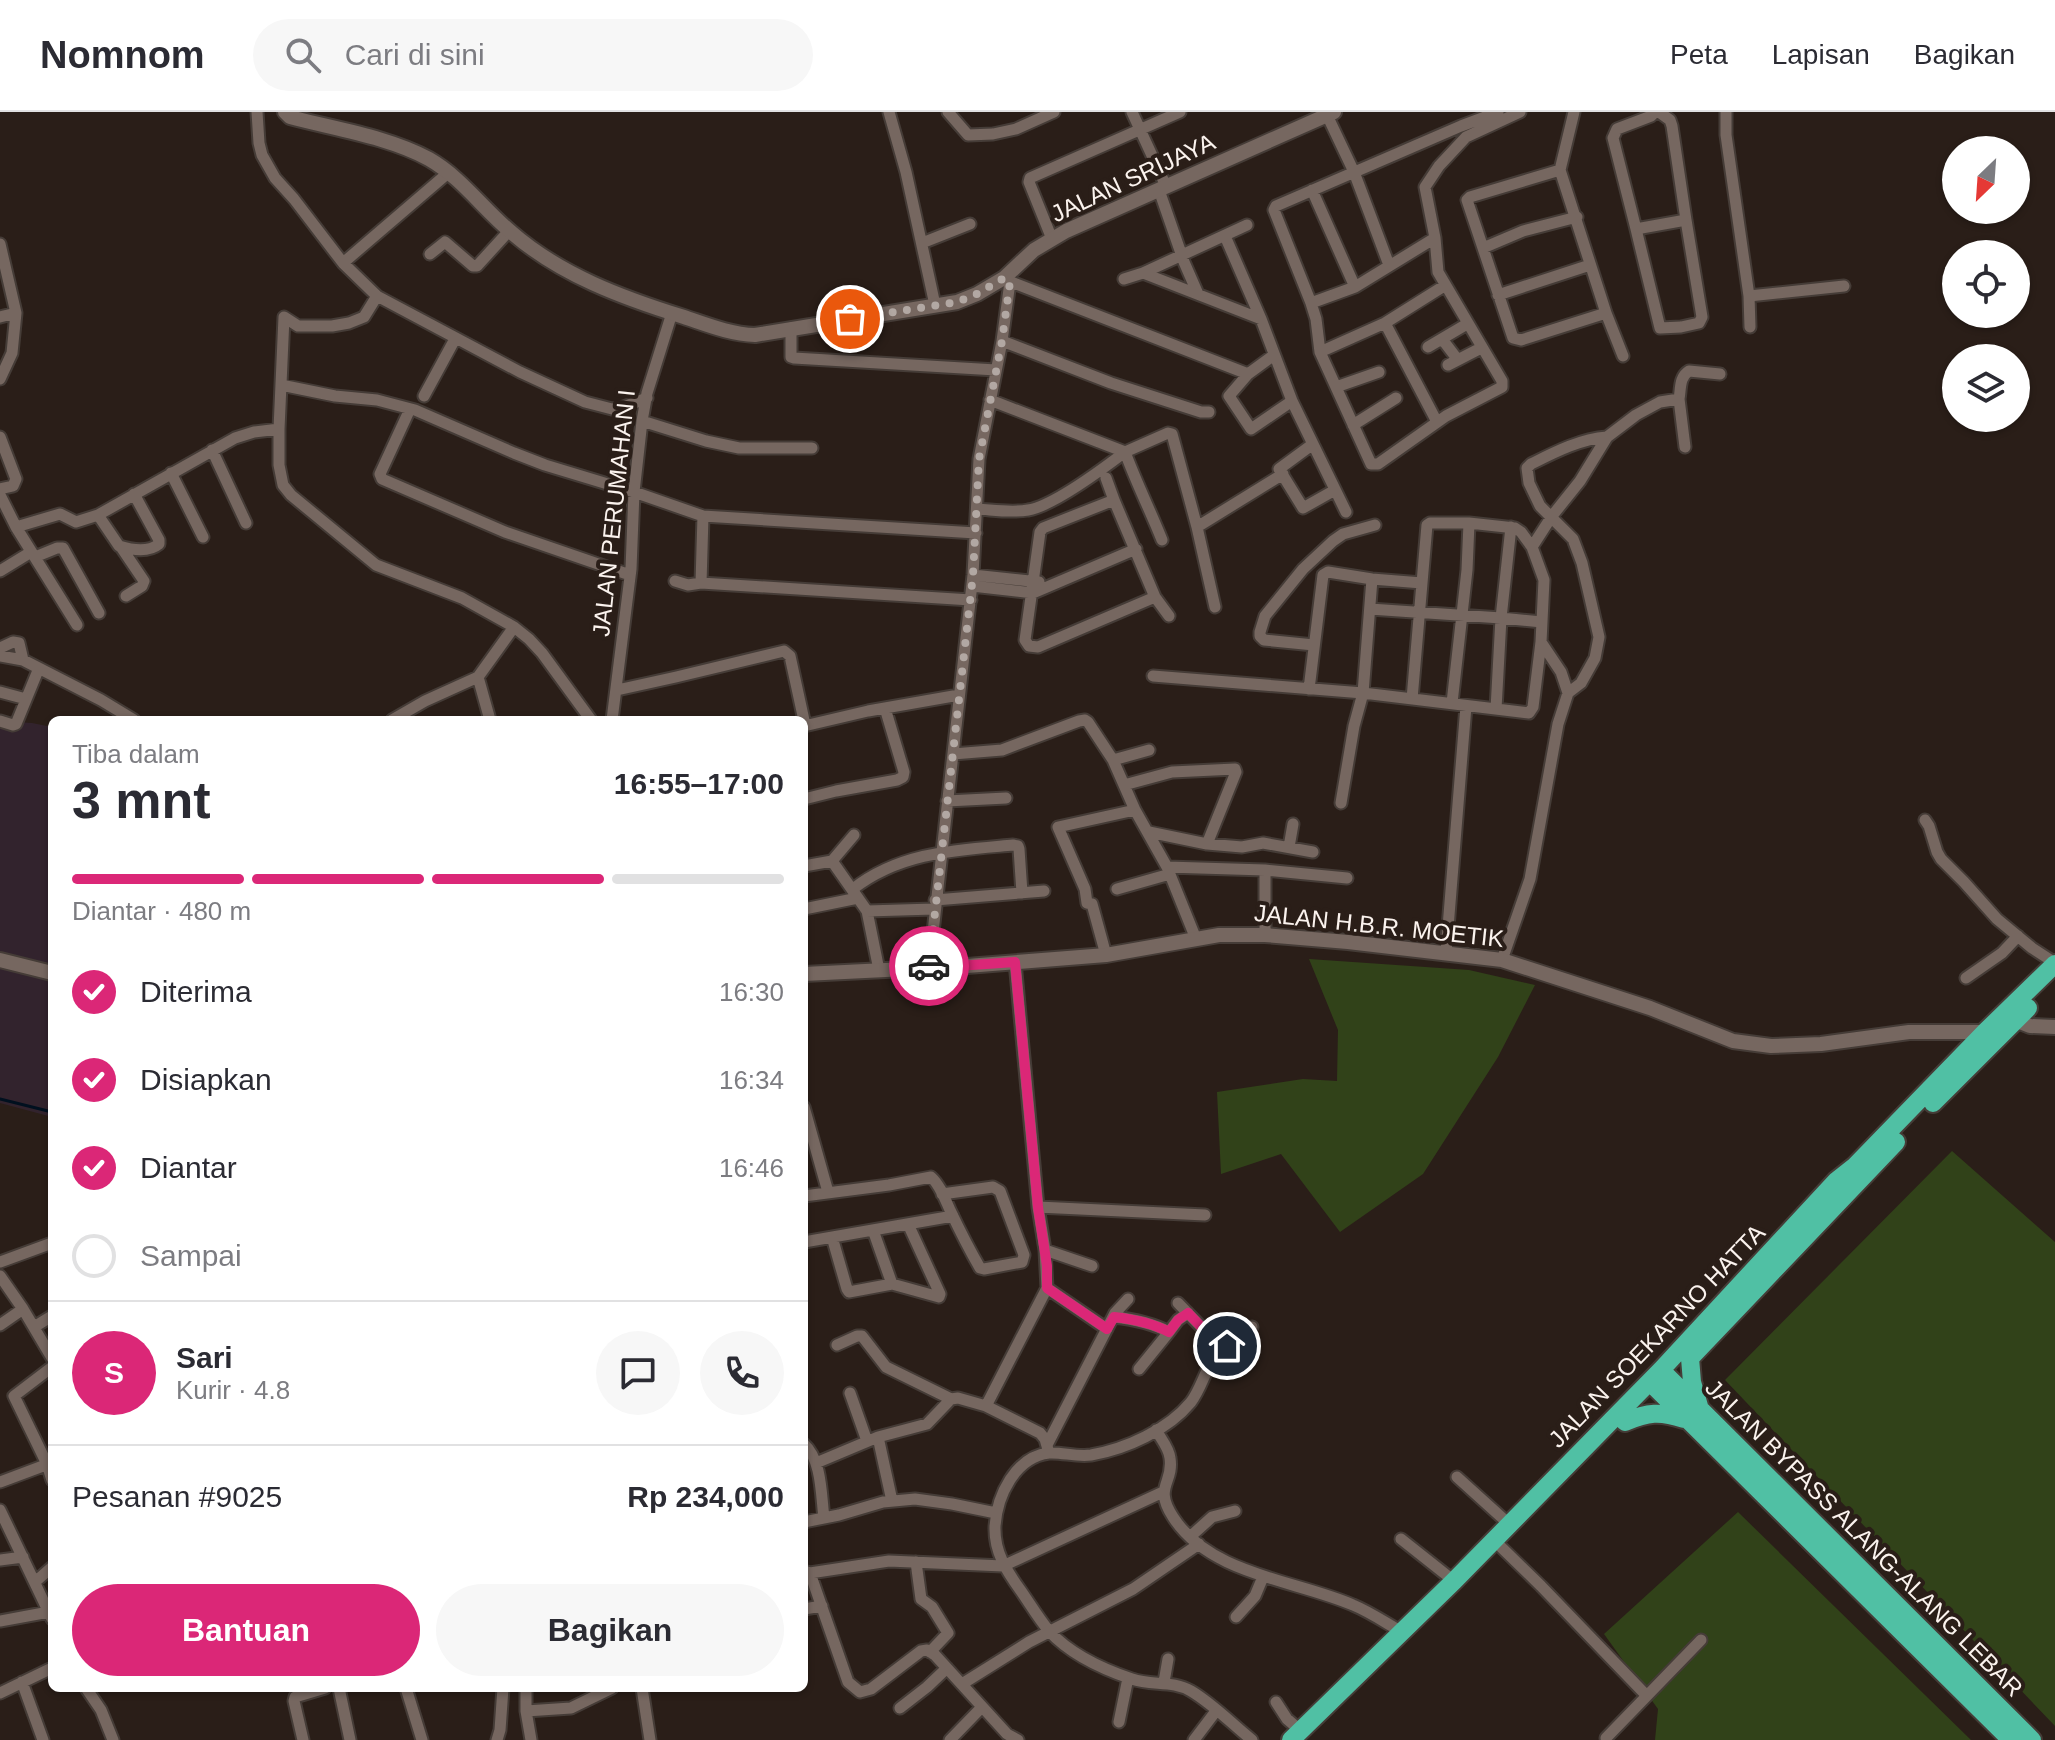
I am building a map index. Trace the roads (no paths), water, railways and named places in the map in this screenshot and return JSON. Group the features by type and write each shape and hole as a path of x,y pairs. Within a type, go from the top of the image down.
{"highway":[{"name":"JALAN SOEKARNO HATTA","path":"1300,1737 1432,1618 1625,1422 1836,1181 1855,1166 2055,964"},
{"name":"JALAN SOEKARNO HATTA","path":"1300,1737 1509,1524 1660,1380 1690,1358 1866,1172 2055,980"},
{"path":"1625,1422 1657,1413 1694,1415 1690,1358"},
{"name":"JALAN BYPASS ALANG-ALANG LEBAR","path":"1660,1380 2011,1740"},
{"name":"JALAN BYPASS ALANG-ALANG LEBAR","path":"1694,1415 2032,1740"}],"street":[{"path":"257,112 262,155 275,178 343,263 377,296 455,339 585,402 621,408 647,398"},
{"name":"JALAN SRIJAYA","path":"285,112 290,117 388,141 427,158 479,200 509,231 560,268 610,291 672,313 737,334 755,335 957,302 1007,280 1034,250 1066,231 1330,114"},
{"path":"889,112 906,172 935,305"},
{"path":"948,112 968,135 1016,129 1054,112"},
{"path":"1132,112 1162,188 1188,274 1198,294"},
{"path":"1052,239 1030,178 1180,112"},
{"path":"1498,112 1464,132 1425,187 1435,238 1436,266 1444,286 1502,381 1502,387 1437,422 1374,465 1369,463 1320,352 1311,303 1273,212 1276,206 1354,172 1464,132 1520,112"},
{"path":"1574,112 1560,170 1623,356"},
{"path":"1657,112 1670,120 1672,126 1702,317 1699,323 1681,327 1660,328 1613,138 1617,129 1657,112"},
{"path":"1726,112 1726,135 1749,296 1750,327"},
{"path":"1330,114 1389,265"},
{"path":"1560,170 1467,199 1513,338 1518,340 1606,313"},
{"path":"343,263 448,173"},
{"path":"1312,190 1355,287"},
{"path":"1483,248 1523,231 1577,217"},
{"path":"1636,229 1686,220"},
{"path":"922,243 970,224"},
{"path":"1124,279 1247,225"},
{"path":"430,254 446,243 477,266 509,231"},
{"path":"1225,236 1292,401 1346,512"},
{"path":"1311,303 1355,287 1435,238"},
{"path":"0,244 16,313 12,353 0,379"},
{"path":"1498,295 1590,265"},
{"path":"1143,273 1261,319"},
{"path":"929,968 973,580 979,459 1002,341 1007,280 1248,374"},
{"path":"1320,352 1385,323 1444,286"},
{"path":"1749,296 1844,286"},
{"path":"377,296 364,317 349,323 298,326 284,317 279,429 279,465 283,485 365,558 390,572 462,598 514,627 542,653 588,716"},
{"path":"0,317 16,313"},
{"name":"JALAN PERUMAHAN I","path":"613,716 630,575 634,492 642,421 647,393 672,313"},
{"path":"1385,323 1437,422"},
{"path":"1428,347 1467,324"},
{"path":"791,328 791,357 794,358 996,370"},
{"path":"424,396 455,339"},
{"path":"1442,339 1453,363 1481,348"},
{"path":"1002,341 1111,383 1209,412"},
{"path":"1274,355 1248,374 1229,396 1251,429 1292,401"},
{"path":"1685,447 1679,399 1682,379 1689,371 1720,374"},
{"path":"1336,387 1379,372"},
{"path":"281,385 335,396 377,400 410,409 535,461 703,516 976,533"},
{"path":"1353,425 1396,398"},
{"path":"1532,547 1580,481 1607,437 1660,402 1679,399"},
{"path":"990,400 1125,452 1162,540"},
{"path":"410,409 380,474 382,479 505,532 630,575"},
{"path":"642,421 739,448 812,448"},
{"path":"16,527 61,514 76,522 98,515 212,450 244,435 279,429"},
{"path":"978,509 1019,511 1040,507 1090,478 1125,452 1168,433 1174,436 1215,607"},
{"path":"0,437 16,479 13,486 0,489"},
{"path":"1502,960 1530,879 1552,749 1568,693 1585,677 1595,658 1599,637 1582,563 1573,539 1534,496 1529,483 1529,465 1592,438 1607,437"},
{"path":"1313,444 1279,469 1303,508 1335,490"},
{"path":"212,450 246,523"},
{"path":"171,473 203,537"},
{"path":"1197,527 1283,474"},
{"path":"1106,478 1155,597 1169,616"},
{"path":"121,547 145,550 159,544 134,494"},
{"path":"0,495 16,527 77,625"},
{"path":"1114,500 1041,530 1025,640 1029,646 1038,647 1155,597"},
{"path":"98,515 144,583 126,596"},
{"path":"701,583 703,516"},
{"path":"1452,703 1467,570 1469,523"},
{"path":"1153,676 1363,693 1526,713 1532,710 1541,642 1544,580 1532,547 1521,532 1511,527 1469,523 1427,525 1412,699"},
{"path":"1314,645 1264,640 1260,632 1265,616 1303,569 1333,541 1343,534 1375,525"},
{"path":"1496,709 1501,618 1511,527"},
{"path":"0,571 33,554 63,548 99,613"},
{"path":"973,580 1033,587 1056,584 1136,549"},
{"path":"1309,689 1323,575 1328,572 1422,583"},
{"path":"1341,803 1363,693 1372,579"},
{"path":"675,581 688,585 701,583 971,600"},
{"path":"1370,609 1542,622"},
{"path":"399,716 478,677 514,627"},
{"path":"0,648 13,642 19,643 23,660"},
{"path":"1541,642 1561,672 1568,693"},
{"path":"617,690 784,651 790,656 803,716"},
{"path":"0,656 23,660 127,716"},
{"path":"0,721 16,724 39,668"},
{"path":"478,677 489,716"},
{"path":"0,692 26,699"},
{"path":"808,724 959,695"},
{"path":"1446,952 1466,706"},
{"path":"808,798 903,777 885,708"},
{"path":"953,754 1002,750 1085,720 1088,722 1113,760 1135,810 1169,871 1196,939"},
{"path":"1113,760 1149,750"},
{"path":"1124,785 1172,772 1236,770 1207,844"},
{"path":"947,801 1006,798"},
{"path":"1106,955 1092,904 1087,903 1085,889 1058,827 1135,810"},
{"path":"1925,820 1938,855 1997,919 2055,964"},
{"path":"1289,847 1293,824"},
{"path":"1149,832 1207,844 1242,847 1263,843 1313,852"},
{"path":"808,865 832,861 854,835"},
{"path":"808,908 856,893 899,863 941,851 1016,845 1019,849 1022,893"},
{"path":"832,861 867,911 879,970"},
{"path":"1265,870 1265,935"},
{"path":"1117,889 1169,871 1265,870 1347,878"},
{"path":"867,911 1044,891"},
{"name":"JALAN H.B.R. MOETIK","path":"808,974 1106,955 1196,939 1238,934 1265,935 1502,960 1650,1008 1733,1041 1783,1046 1909,1032 1985,1032"},
{"path":"1966,978 2002,953 2018,936"},
{"path":"0,960 48,972"},
{"path":"986,1406 1047,1288 1015,962"},
{"path":"2015,1020 2030,1026 2055,1027"},
{"path":"808,1131 828,1192"},
{"path":"808,1195 930,1177 935,1179 942,1194 953,1216 980,1268 1022,1262 1024,1255 997,1188 942,1194"},
{"path":"1038,1207 1205,1215"},
{"path":"808,1241 953,1216"},
{"path":"832,1237 848,1291 853,1293 892,1284 938,1297 940,1295 908,1224"},
{"path":"873,1230 892,1284"},
{"path":"0,1262 48,1248"},
{"path":"1045,1250 1092,1266"},
{"path":"0,1276 48,1351"},
{"path":"1047,1288 1107,1329"},
{"path":"1128,1299 1107,1329 1048,1449 1022,1466 1004,1491 996,1513 996,1544 1003,1566 1049,1631 1088,1661 1128,1678 1164,1682 1189,1689 1252,1740"},
{"path":"837,1345 862,1336 886,1367 951,1399 966,1399 986,1406 1040,1433 1048,1449 1077,1456 1091,1455 1130,1443 1156,1430 1194,1398 1215,1350 1210,1336 1178,1303"},
{"path":"0,1325 23,1309"},
{"path":"1139,1369 1178,1320 1188,1313"},
{"path":"1114,1317 1169,1332"},
{"path":"34,1327 48,1318"},
{"path":"1215,1350 1231,1345 1252,1327"},
{"path":"48,1370 14,1396 48,1460"},
{"path":"850,1393 872,1439 892,1501"},
{"path":"816,1463 872,1439 927,1424 951,1399"},
{"path":"1156,1430 1170,1456 1170,1469 1163,1492 1172,1515 1195,1540 1227,1562 1263,1577 1353,1605 1402,1632"},
{"path":"808,1447 816,1463 824,1518"},
{"path":"0,1482 48,1465"},
{"path":"1457,1477 1509,1524"},
{"path":"808,1572 889,1561 1003,1566 1163,1492"},
{"path":"808,1521 892,1501 915,1499 996,1513"},
{"path":"962,1684 1049,1631 1133,1589 1195,1540 1212,1517 1235,1511"},
{"path":"1,1515 48,1611"},
{"path":"1401,1539 1454,1581"},
{"path":"1500,1546 1646,1695"},
{"path":"0,1560 23,1557"},
{"path":"916,1562 921,1599 932,1607 948,1633 930,1652"},
{"path":"35,1582 48,1571"},
{"path":"808,1574 848,1682 858,1691 871,1689 921,1651 930,1652 1007,1734 1018,1740"},
{"path":"1236,1617 1255,1596 1263,1577"},
{"path":"808,1608 822,1606"},
{"path":"0,1621 48,1616"},
{"path":"1606,1738 1701,1640"},
{"path":"1164,1682 1168,1659"},
{"path":"900,1708 947,1668"},
{"path":"0,1693 48,1670"},
{"path":"1119,1722 1128,1678"},
{"path":"22,1682 43,1740"},
{"path":"89,1692 101,1710 113,1740"},
{"path":"303,1740 294,1701 295,1697 312,1692"},
{"path":"340,1692 350,1740"},
{"path":"407,1692 422,1740"},
{"path":"497,1740 503,1692"},
{"path":"526,1692 531,1740"},
{"path":"526,1711 571,1708 604,1692"},
{"path":"643,1692 649,1740"},
{"path":"1276,1702 1300,1737"},
{"path":"950,1740 982,1707"},
{"path":"1194,1740 1216,1711"}],"waterway":[{"path":"0,1099 48,1111"}]}
